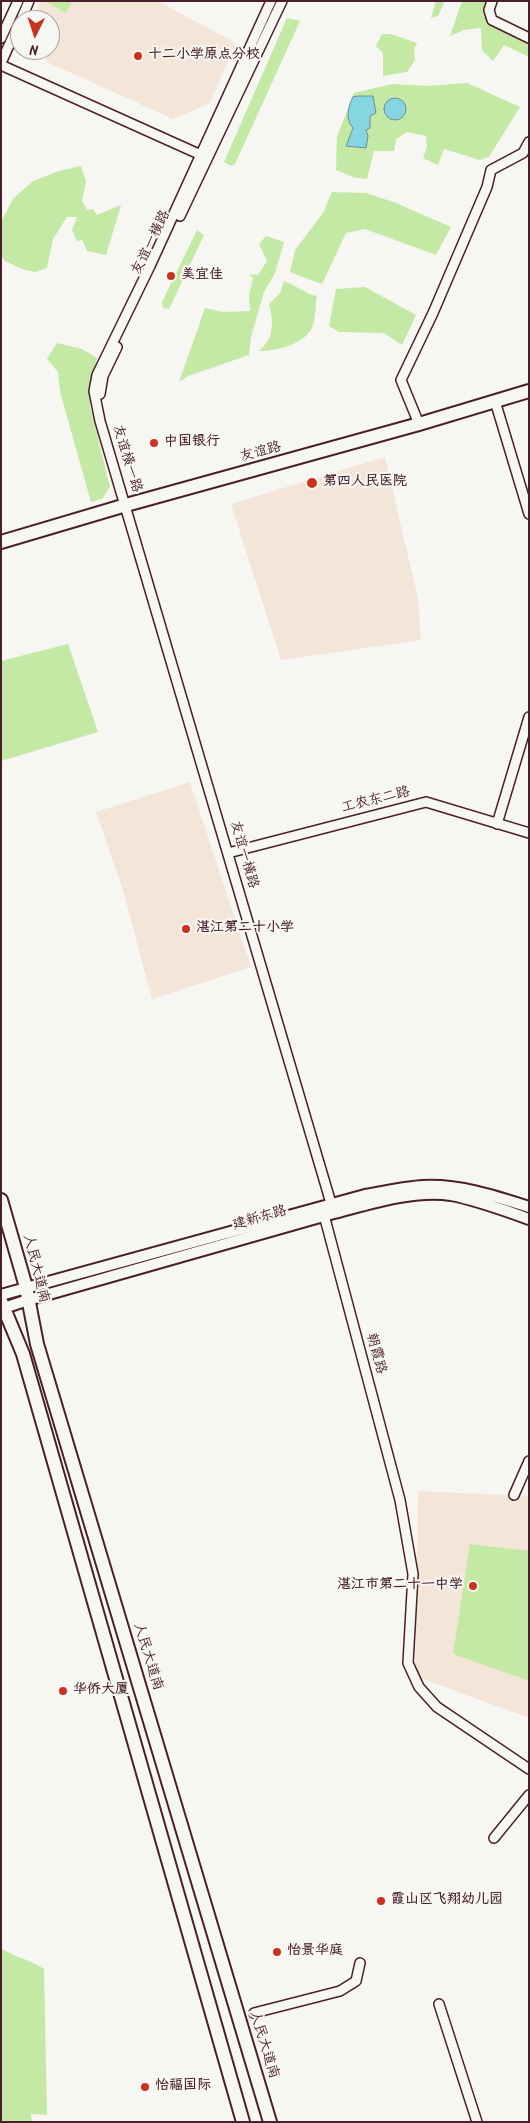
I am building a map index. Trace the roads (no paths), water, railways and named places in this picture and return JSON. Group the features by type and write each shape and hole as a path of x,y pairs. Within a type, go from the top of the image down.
{"main road":[{"name":"友谊路","path":"1,542 529,391"},
{"name":"人民大道南","path":"1,1200 27,1293 37,1344 270,2122"},
{"path":"2,1306 23,1354 243,2122"}],"street":[{"path":"1,38 18,1"},
{"name":"友谊一横路","path":"100,421 94,390 97,375 150,266 271,1"},
{"name":"友谊一横路","path":"282,1 103,376 100,390 102,413 329,1210"},
{"path":"492,1 488,10 492,20 529,38"},
{"path":"10,44 1,64 201,155"},
{"path":"419,424 401,380 433,313 487,187 492,170 523,153 529,142"},
{"path":"495,401 529,514"},
{"name":"友谊横一路","path":"100,421 128,505"},
{"path":"497,824 529,717"},
{"name":"工农东二路","path":"228,853 426,802 529,834"},
{"name":"建新东路","path":"329,1210 365,1195 422,1186 452,1187 503,1198 529,1207"},
{"name":"建新东路","path":"1,1295 27,1293 329,1210 420,1195 450,1195 529,1218"},
{"name":"朝霞路","path":"329,1210 400,1500 413,1574 408,1663 419,1688 437,1707 529,1769"},
{"name":"建新东路","path":"2,1306 27,1293"},
{"path":"514,1495 526,1473 529,1461"},
{"path":"494,1838 529,1795"},
{"path":"254,2013 340,1991 356,1981 360,1963"},
{"path":"439,2004 477,2122"}],"water":[{"path":"373,96 376,113 370,116 370,128 366,130 368,136 366,148 346,146 353,128 348,117 349,109 353,97"},
{"path":"395,98 405,105 406,109 399,119 395,120 385,113 384,109 391,99"}],"place":[{"name":"十二小学原点分校","path":"138,56"},
{"name":"美宜佳","path":"171,276"},
{"name":"中国银行","path":"154,443"},
{"name":"第四人民医院","path":"312,483"},
{"name":"湛江第二十小学","path":"186,929"},
{"name":"湛江市第二十一中学","path":"473,1586"},
{"name":"华侨大厦","path":"63,1691"},
{"name":"霞山区飞翔幼儿园","path":"381,1901"},
{"name":"怡景华庭","path":"277,1952"},
{"name":"怡福国际","path":"145,2087"}]}
